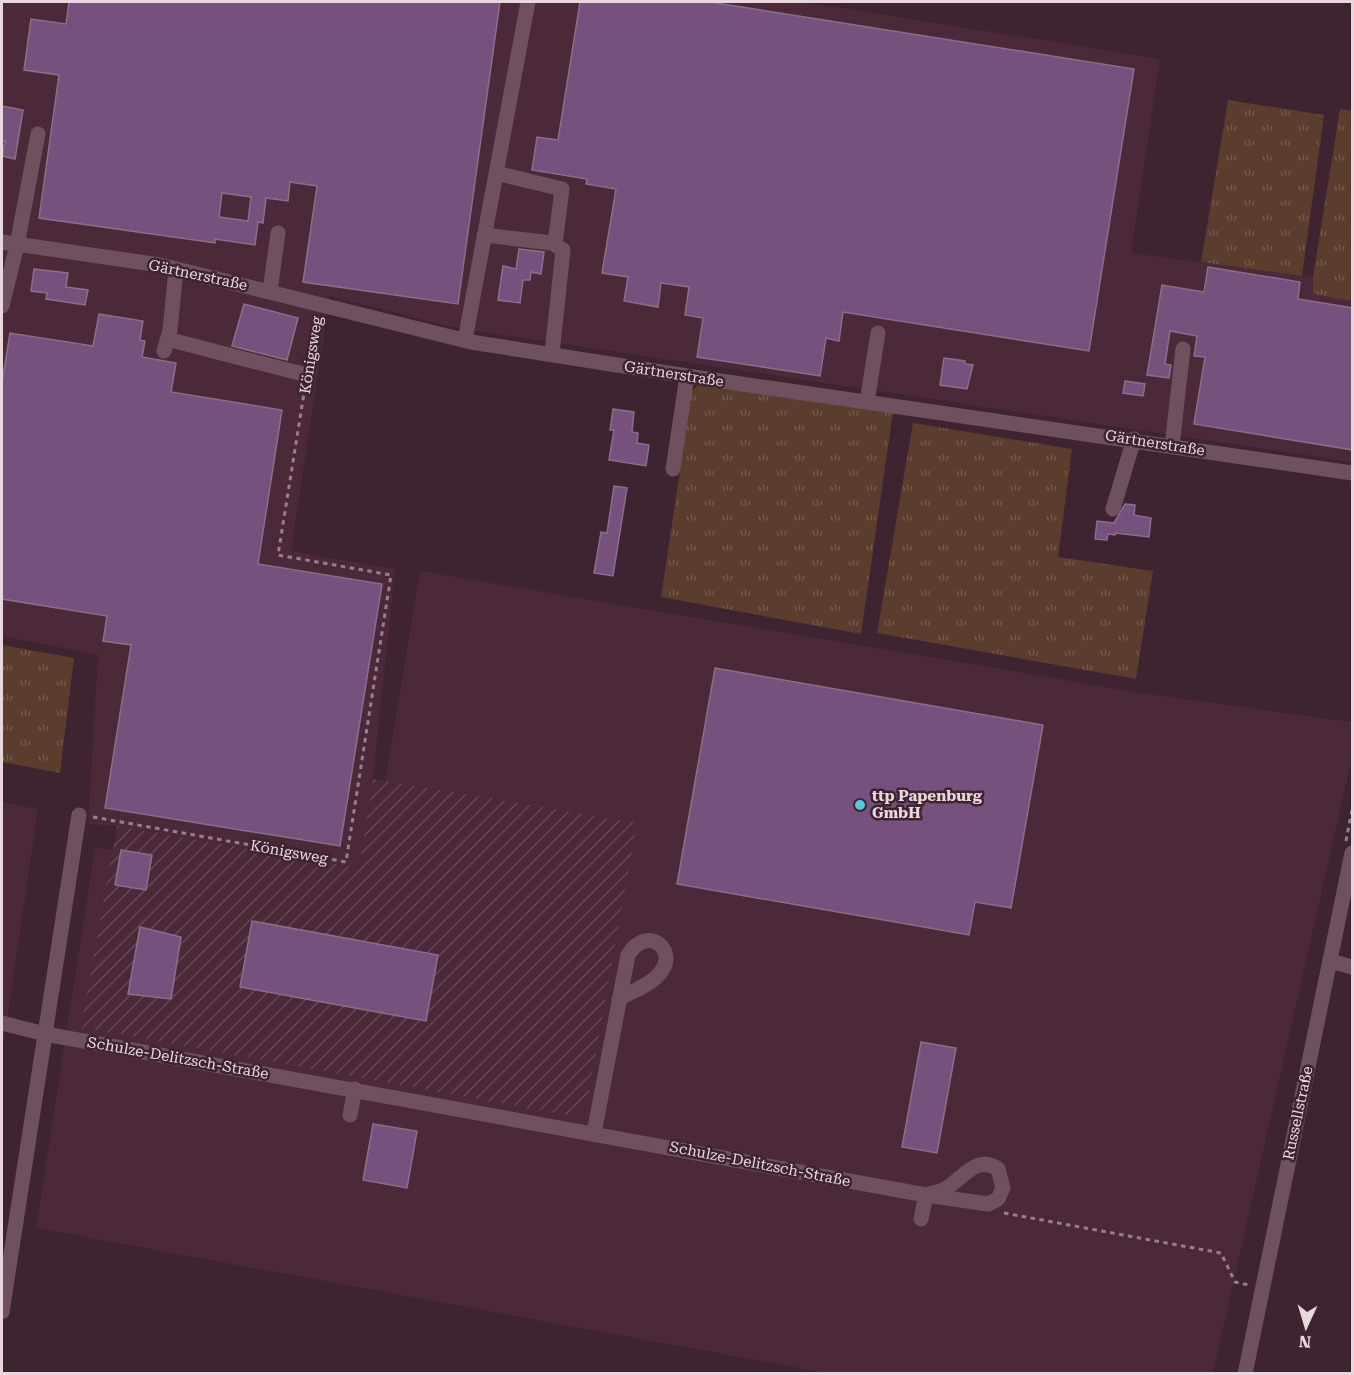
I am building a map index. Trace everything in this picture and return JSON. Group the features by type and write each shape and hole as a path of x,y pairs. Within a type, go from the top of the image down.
{"street":[{"path":"465,340 528,2"},
{"path":"2,306 18,245 38,134"},
{"path":"496,173 560,186 562,193 555,244"},
{"path":"270,291 278,233"},
{"path":"484,235 555,244 563,250 552,354"},
{"name":"Gärtnerstraße","path":"2,242 160,266 465,340 687,376 1353,472"},
{"path":"176,270 165,345 307,375"},
{"path":"867,402 878,333"},
{"path":"1172,446 1183,350"},
{"path":"673,469 687,376"},
{"path":"1113,508 1134,439"},
{"path":"2,1312 80,815"},
{"name":"Russellstraße","path":"1245,1374 1353,853"},
{"path":"1330,961 1353,967"},
{"path":"594,1133 619,999"},
{"name":"Schulze-Delitzsch-Straße","path":"2,1023 45,1034 926,1194 921,1219"},
{"path":"350,1115 356,1089"}],"path":[{"name":"Königsweg","path":"80,815 346,862 391,575 278,555 319,306"},
{"path":"994,1211 1221,1253 1235,1282 1255,1286"}],"shaded area":[{"path":"2,2 806,2 1160,59 1131,253 1313,277 1313,294 1352,301 1352,462 450,327 330,296 291,551 395,569 373,779 359,868 117,826 88,824 98,655 2,636"},
{"path":"420,571 1148,694 1352,722 1352,757 1213,1373 826,1373 36,1228 95,848 121,850 367,892"},
{"path":"373,779 637,823 587,1102 577,1113 566,1115 81,1027 117,826 359,868"},
{"path":"2,802 38,809 4,1041 2,1040"}],"green space":[{"path":"1228,100 1324,115 1302,276 1201,262"},
{"path":"1340,109 1352,111 1352,301 1313,294 1313,277"},
{"path":"699,384 893,412 861,634 661,597 692,391"},
{"path":"913,423 1072,449 1058,557 1153,571 1136,679 877,633"},
{"path":"2,645 74,658 60,773 2,762"}],"building":[{"path":"69,2 500,2 458,304 303,282 317,186 290,182 288,201 266,198 263,223 258,222 255,245 215,239 215,243 39,218 59,75 24,70 31,19 66,24","holes":["222,193 251,197 248,221 219,217"]},
{"path":"580,2 710,2 1134,69 1089,351 843,312 839,341 826,338 820,376 697,357 703,318 685,315 689,287 661,283 658,307 624,301 628,277 602,273 616,189 586,184 587,179 532,170 537,137 558,140"},
{"path":"2,106 23,110 15,159 2,156 5,141 2,141"},
{"path":"519,249 544,252 541,274 531,272 530,280 523,280 520,303 498,300 503,266 516,269"},
{"path":"1208,267 1300,282 1298,299 1353,308 1353,450 1194,424 1205,357 1194,356 1197,336 1170,331 1165,364 1171,365 1169,378 1147,375 1162,285 1204,292"},
{"path":"34,269 68,273 66,287 88,290 85,305 46,299 47,293 31,291"},
{"path":"244,304 298,318 287,360 232,346"},
{"path":"99,314 143,321 140,340 145,341 142,357 176,363 171,392 282,410 258,564 382,584 340,846 105,808 131,645 103,641 107,616 2,599 2,383 10,333 93,346"},
{"path":"944,358 965,361 965,364 973,365 967,389 940,385"},
{"path":"1125,381 1145,384 1143,396 1123,393"},
{"path":"613,409 634,412 632,432 638,433 637,443 649,445 646,466 609,460 614,430 610,430"},
{"path":"614,486 627,488 613,576 594,573 601,532 607,533"},
{"path":"1125,504 1135,505 1134,515 1151,518 1149,537 1115,533 1115,535 1108,534 1107,540 1095,539 1097,521 1114,523"},
{"name":"ttp Papenburg GmbH","path":"715,668 1043,725 1011,908 975,902 969,935 677,884"},
{"path":"121,850 152,855 146,890 115,885"},
{"path":"252,921 438,955 426,1021 240,987"},
{"path":"140,927 181,937 171,999 128,994"},
{"path":"921,1042 956,1048 937,1153 902,1147"},
{"path":"373,1124 417,1131 407,1188 363,1180"}],"place":[{"name":"ttp Papenburg GmbH","path":"860,805"}]}
